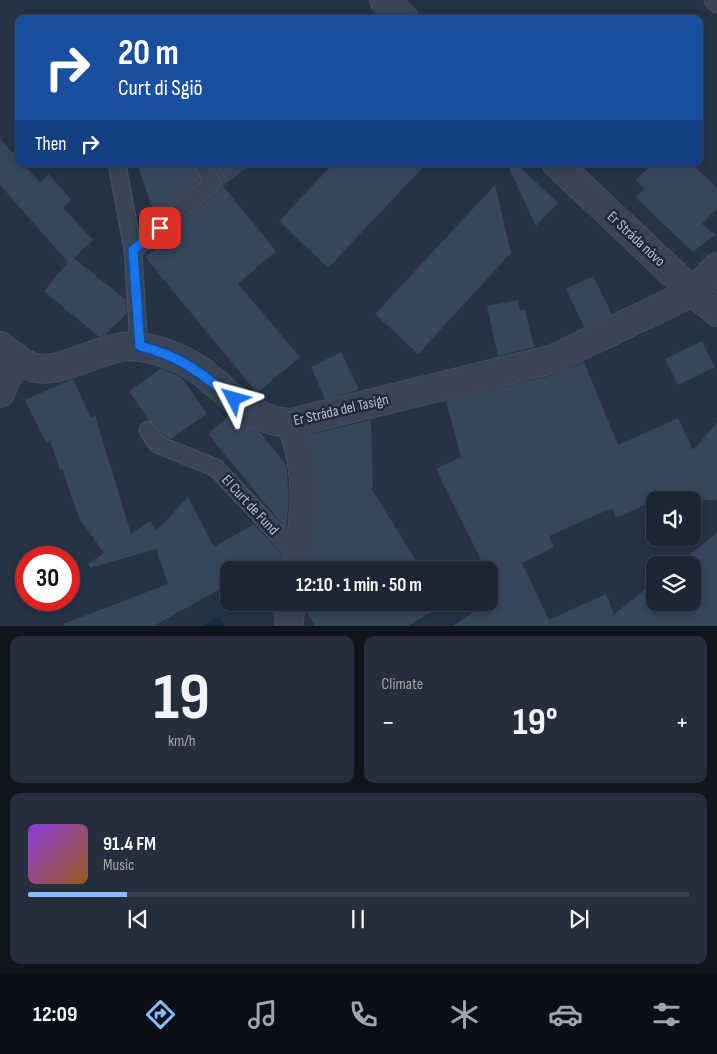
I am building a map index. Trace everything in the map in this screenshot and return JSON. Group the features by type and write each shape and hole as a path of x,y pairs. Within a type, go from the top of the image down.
{"street":[{"path":"384,0 400,15"},
{"name":"Er Stráda nòvo","path":"560,167 693,292 717,312"},
{"name":"Er Stráda del Tasígn","path":"8,352 32,367 56,368 111,348 140,346 163,352 184,362 259,416 271,420 291,422 553,359 693,292 717,268"},
{"path":"0,393 8,352"},
{"path":"291,422 302,454 306,483 304,522 296,561"},
{"path":"289,626 290,611"}],"lane":[{"path":"713,0 717,4"},
{"path":"118,167 133,250 140,346"},
{"path":"133,250 212,183 204,167"},
{"name":"El Curt de Fund","path":"148,430 157,444 216,468 294,561"}],"water":[{"path":"219,617 224,626 203,626"}],"building":[{"path":"0,139 15,155 15,167 26,167 40,182 49,174 71,200 63,208 93,240 74,258 126,300 127,313 105,335 99,337 44,291 68,262 0,185"},
{"path":"138,167 194,167 200,180 156,218"},
{"path":"215,167 247,167 223,186 276,251 238,284 300,357 257,393 145,257 164,243 163,238 221,188 221,179"},
{"path":"330,167 423,167 328,268 279,221"},
{"path":"508,167 520,167 558,203 536,226"},
{"path":"649,167 695,167 717,188 717,208 702,224 715,235 693,252 636,198 644,189 636,180"},
{"path":"495,185 511,253 418,354 375,314"},
{"path":"593,276 612,314 584,327 566,289"},
{"path":"518,300 520,311 525,309 534,347 498,356 487,306"},
{"path":"702,341 715,367 678,385 665,359"},
{"path":"341,352 359,390 325,399 311,367"},
{"path":"584,362 618,445 678,418 693,450 717,422 717,500 701,500 701,491 646,491 646,504 616,518 612,508 549,536 554,547 522,563 549,620 606,594 614,614 646,589 646,611 701,611 701,556 688,556 717,533 717,626 453,626 475,611 498,611 498,561 482,561 436,469 461,457 446,401 557,374"},
{"path":"162,368 182,378 207,414 171,439 164,436 156,424 149,420 129,391"},
{"path":"73,379 91,418 95,415 131,534 150,521 156,531 188,497 214,547 254,524 282,554 281,561 220,561 220,589 154,626 64,626 63,624 168,584 156,549 90,568 88,564 104,553 79,518 50,441 46,443 25,400"},
{"path":"229,415 260,432 286,465 289,496 286,529 208,434"},
{"path":"371,420 373,488 371,488 416,561 312,561 320,496 317,458 311,434"},
{"path":"306,611 432,611 409,626 315,626"}],"route":[{"path":"160,228 133,250 140,346 163,352 202,372 234,399"}]}
